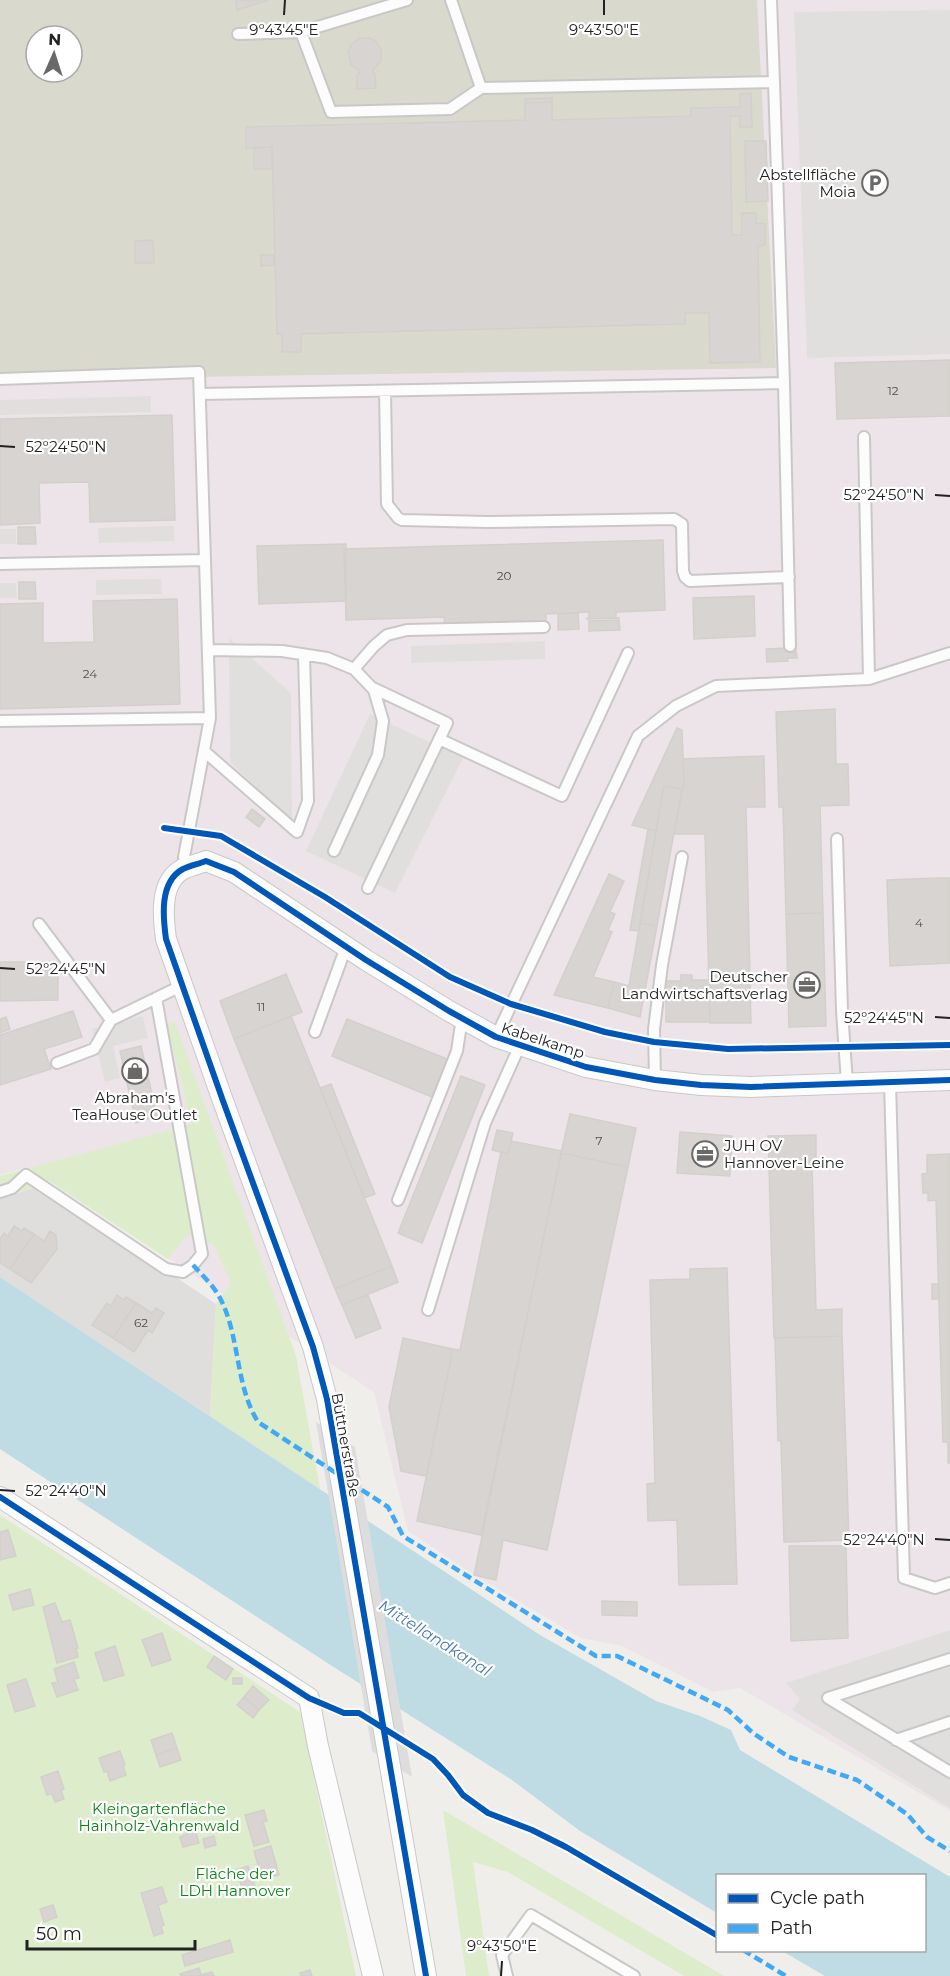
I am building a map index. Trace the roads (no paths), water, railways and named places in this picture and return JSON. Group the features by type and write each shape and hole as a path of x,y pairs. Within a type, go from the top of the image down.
{"street":[{"name":"Kabelkamp","path":"188,867 206,861 234,872 346,947 496,1037 586,1067 655,1080 751,1087 950,1080"},
{"name":"Büttnerstraße","path":"188,867 181,870 172,880 165,897 163,914 166,939 181,986 313,1347 327,1399 426,1976"},
{"path":"3,1505 309,1698 373,1976"}],"lane":[{"path":"238,34 301,32 407,0"},
{"path":"451,0 481,88"},
{"path":"771,0 790,646"},
{"path":"301,32 331,112 450,109 481,88 774,82"},
{"path":"0,379 199,372 210,718 184,857 188,867"},
{"path":"200,394 784,383"},
{"path":"385,391 387,504 402,520 486,522 674,519 682,524 683,571 685,577 690,581 789,577"},
{"path":"864,437 868,679"},
{"path":"0,564 205,560"},
{"path":"354,669 387,635 408,630 544,627"},
{"path":"208,650 282,651 327,658 354,669 373,688 447,723 368,888"},
{"path":"440,739 562,796 628,653"},
{"path":"496,1037 638,736 676,706 716,686 868,679 950,653"},
{"path":"204,751 297,832 308,801 304,655"},
{"path":"334,851 378,755 382,721 373,688"},
{"path":"0,721 210,718"},
{"path":"837,839 842,1011 847,1083"},
{"path":"655,1080 656,1018 662,965 682,857"},
{"path":"39,924 111,1020"},
{"path":"315,1032 346,947"},
{"path":"57,1063 94,1049 111,1020 181,986"},
{"path":"0,1192 12,1188 26,1175 166,1269 183,1272 202,1254 156,998"},
{"path":"398,1200 457,1051 462,1018"},
{"path":"428,1310 485,1123 520,1045"},
{"path":"890,1083 904,1578 935,1588 950,1583"},
{"path":"950,1659 828,1698 950,1772"},
{"path":"896,1740 950,1722"},
{"path":"508,1975 502,1955 531,1915 634,1976"}],"water":[{"name":"Mittellandkanal","path":"0,1277 540,1635 656,1701 700,1716 731,1730 740,1750 950,1877 950,1976 825,1976 784,1952 926,1952 926,1874 716,1874 716,1912 580,1831 512,1780 332,1666 0,1449"}],"place":[{"name":"Abstellfläche Moia","path":"875,183"},
{"name":"Deutscher Landwirtschaftsverlag","path":"807,985"},
{"name":"Abraham's TeaHouse Outlet","path":"135,1071"},
{"name":"JUH OV Hannover-Leine","path":"705,1154"}],"park label":[{"name":"Kleingartenfläche Hainholz-Vahrenwald","path":"159,1816"},
{"name":"Fläche der LDH Hannover","path":"235,1882"}]}
